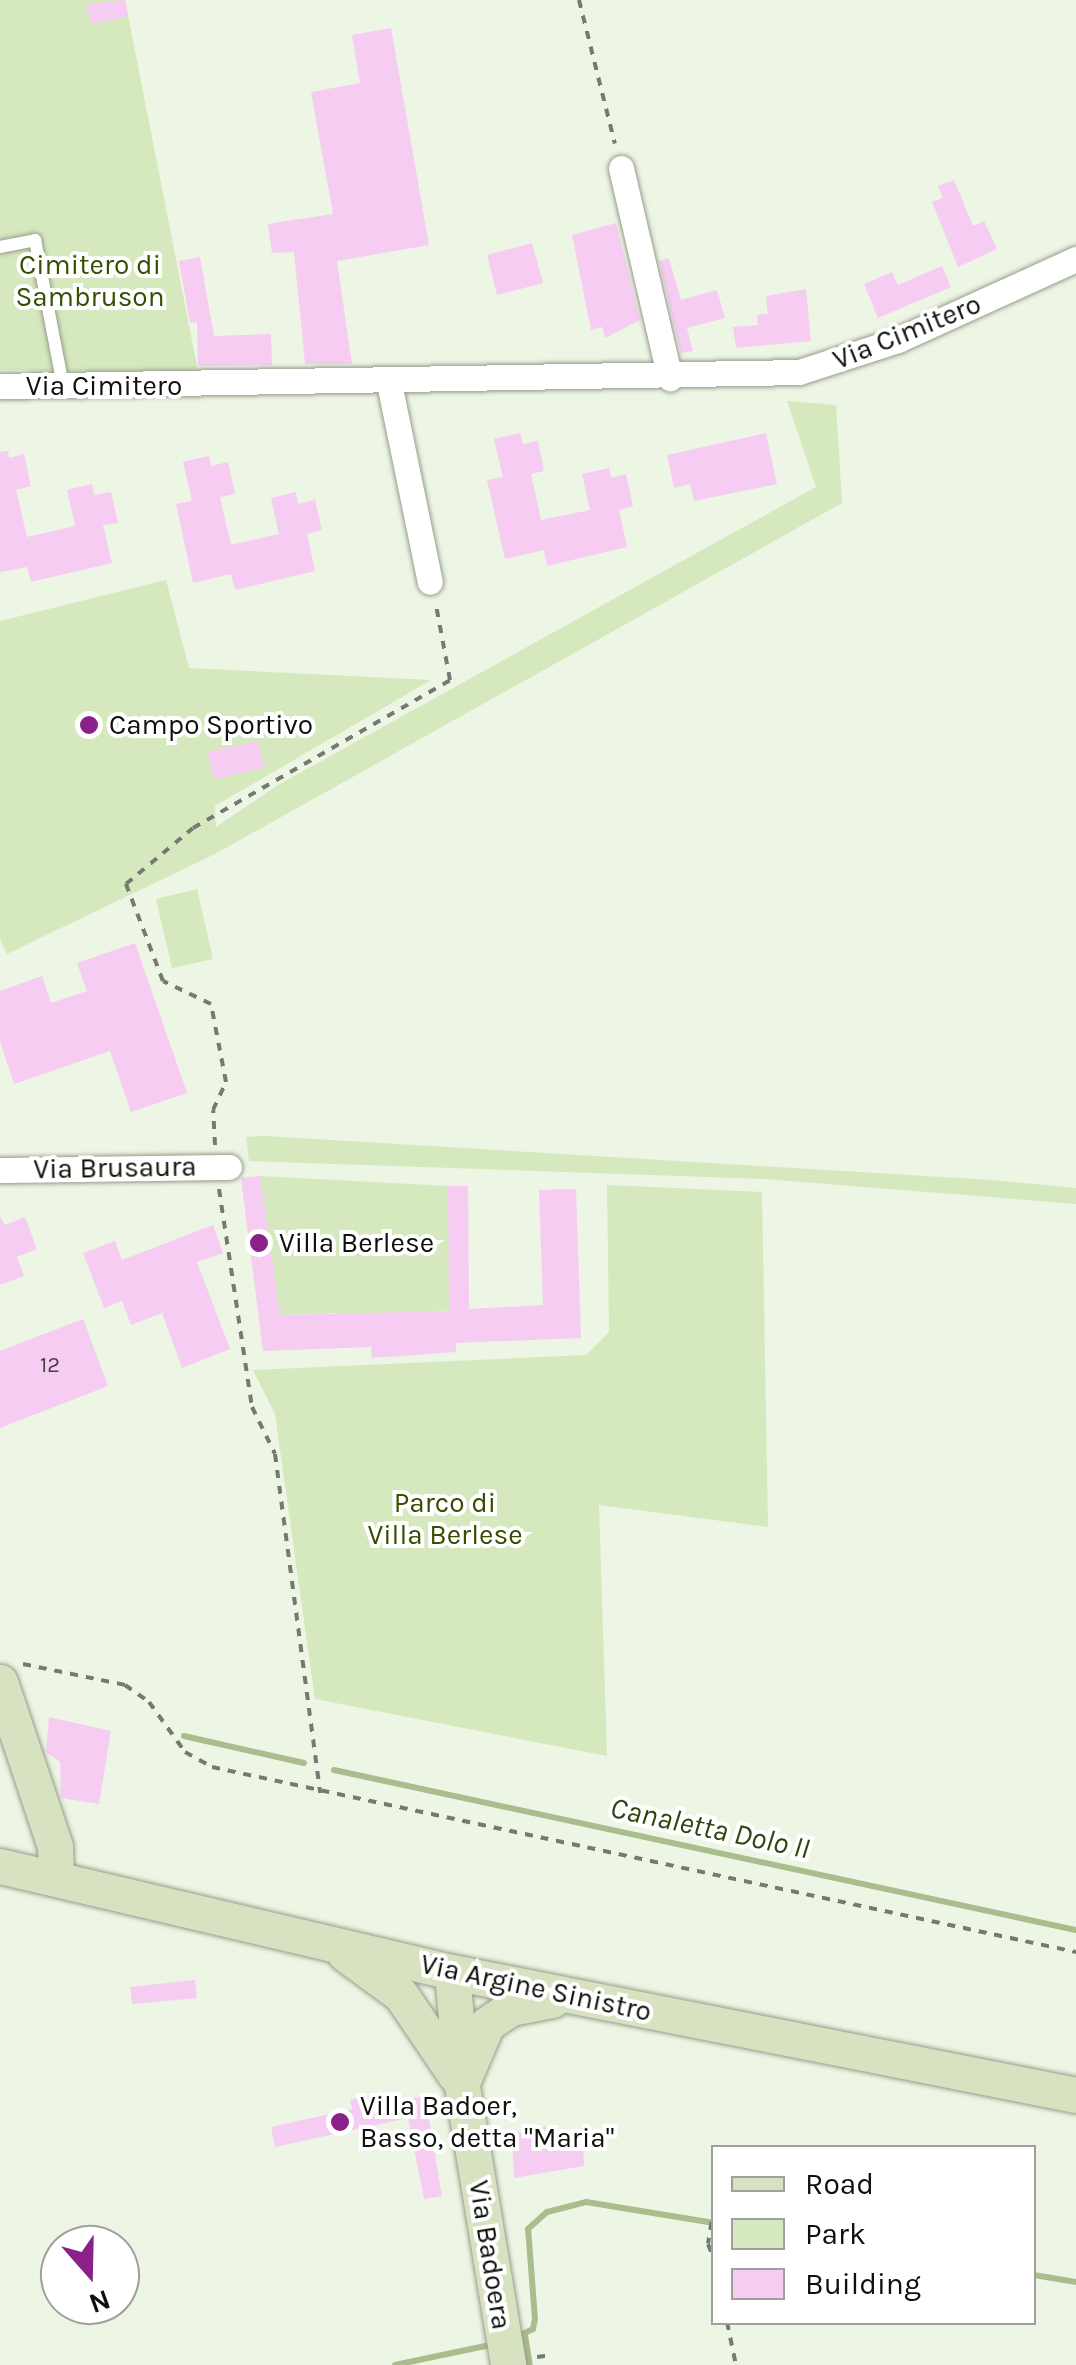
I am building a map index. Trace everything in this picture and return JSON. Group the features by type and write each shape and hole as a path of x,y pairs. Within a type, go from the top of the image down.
{"main road":[{"path":"6,1675 54,1846 56,1879"},
{"name":"Via Argine Sinistro","path":"0,1866 452,1972 1076,2095"},
{"name":"Via Badoera","path":"327,1942 401,1995 462,2086"},
{"name":"Via Badoera","path":"452,1972 462,2086 514,2351"},
{"path":"462,2086 473,2051 498,2015 526,2002 580,1998"}],"street":[{"path":"621,168 670,378"},
{"name":"Via Cimitero","path":"0,386 670,378 799,372 836,364 1076,259"},
{"path":"389,382 430,582"},
{"name":"Via Brusaura","path":"0,1170 223,1166"}],"lane":[{"path":"0,247 35,240 63,388"}],"path":[{"path":"578,0 621,168"},
{"path":"320,1794 275,1454 252,1406 213,1110 226,1082 211,1004 163,981 126,884 193,828 450,680 430,582"},
{"path":"6,1675 24,1664 125,1685 149,1702 191,1756 320,1794 1076,1952"},
{"path":"711,2220 711,2250"},
{"path":"728,2325 736,2365"},
{"path":"514,2351 552,2354"}],"green space":[{"name":"Cimitero di Sambruson","path":"0,0 125,0 198,371 0,370"},
{"path":"787,401 836,405 842,503 215,854 7,954 0,939 0,621 166,580 189,668 431,680 215,806 216,827 278,785 816,487"},
{"path":"197,889 213,959 172,968 156,899"},
{"path":"246,1137 991,1180 1076,1188 1076,1204 764,1179 249,1161"},
{"path":"260,1176 448,1186 455,1310 351,1316 339,1327 338,1313 280,1315"},
{"name":"Parco di Villa Berlese","path":"607,1185 762,1192 768,1527 599,1505 607,1756 315,1699 275,1414 253,1370 586,1355 609,1332"}],"building":[{"path":"125,0 128,16 91,24 87,4"},
{"path":"391,28 429,245 337,261 352,364 305,364 294,252 272,253 268,224 333,214 311,92 360,83 352,35"},
{"path":"954,180 973,226 984,221 997,249 958,267 932,202 943,198 938,186"},
{"path":"616,223 640,320 605,338 602,327 591,330 572,235"},
{"path":"532,243 543,283 497,295 487,255"},
{"path":"200,257 214,336 271,334 272,365 198,366 197,322 190,323 179,261"},
{"path":"669,258 681,300 717,290 725,318 687,328 693,351 681,353 659,261"},
{"path":"942,266 951,287 878,318 864,284 892,272 898,285"},
{"path":"806,289 811,341 736,348 733,327 758,325 757,315 768,314 766,296"},
{"path":"520,433 523,444 538,441 544,471 531,474 541,520 590,510 582,474 609,468 611,478 626,474 633,506 619,510 627,547 547,566 544,550 505,559 487,480 503,477 494,439"},
{"path":"766,433 777,484 694,501 690,484 674,488 667,455"},
{"path":"8,451 9,458 24,454 31,486 16,490 27,537 75,526 67,490 92,484 94,495 111,492 118,523 103,525 112,563 31,582 27,567 0,572 0,452"},
{"path":"209,456 211,466 228,462 235,494 220,497 231,545 279,534 271,498 296,492 298,504 315,500 322,530 307,534 315,571 235,590 231,574 193,583 176,504 192,501 183,462"},
{"path":"258,741 264,768 214,779 208,752"},
{"path":"135,943 187,1093 131,1112 110,1051 14,1084 0,1042 0,991 42,976 51,1003 87,991 77,963"},
{"path":"260,1176 280,1315 449,1311 448,1186 468,1186 469,1309 543,1305 539,1190 576,1189 581,1338 456,1343 456,1352 372,1358 371,1347 263,1351 241,1178"},
{"path":"0,1216 5,1225 25,1217 37,1249 17,1257 24,1276 0,1285"},
{"path":"213,1225 223,1253 197,1262 230,1349 182,1368 162,1313 131,1325 122,1301 104,1308 83,1253 115,1241 122,1260"},
{"path":"83,1319 108,1386 0,1428 0,1351"},
{"path":"49,1717 111,1731 99,1804 61,1798 60,1762 46,1752"},
{"path":"195,1980 197,1998 132,2004 130,1987"},
{"name":"Villa Badoer, Basso, detta \"Maria\"","path":"388,2092 391,2103 425,2096 442,2196 424,2199 408,2118 275,2147 271,2127 352,2109 350,2100"},
{"path":"546,2126 548,2145 583,2143 584,2166 514,2178 512,2134"}],"waterway":[{"name":"Canaletta Dolo II","path":"184,1736 304,1763"},
{"name":"Canaletta Dolo II","path":"334,1770 1076,1930"},
{"path":"517,2337 533,2329 535,2319 528,2229 547,2212 586,2202 711,2223"},
{"path":"1036,2275 1076,2282"},
{"path":"525,2335 530,2365"},
{"path":"395,2365 495,2344"}],"place":[{"name":"Campo Sportivo","path":"89,725"},
{"name":"Villa Berlese","path":"259,1243"},
{"name":"Villa Badoer, Basso, detta \"Maria\"","path":"340,2122"}]}
